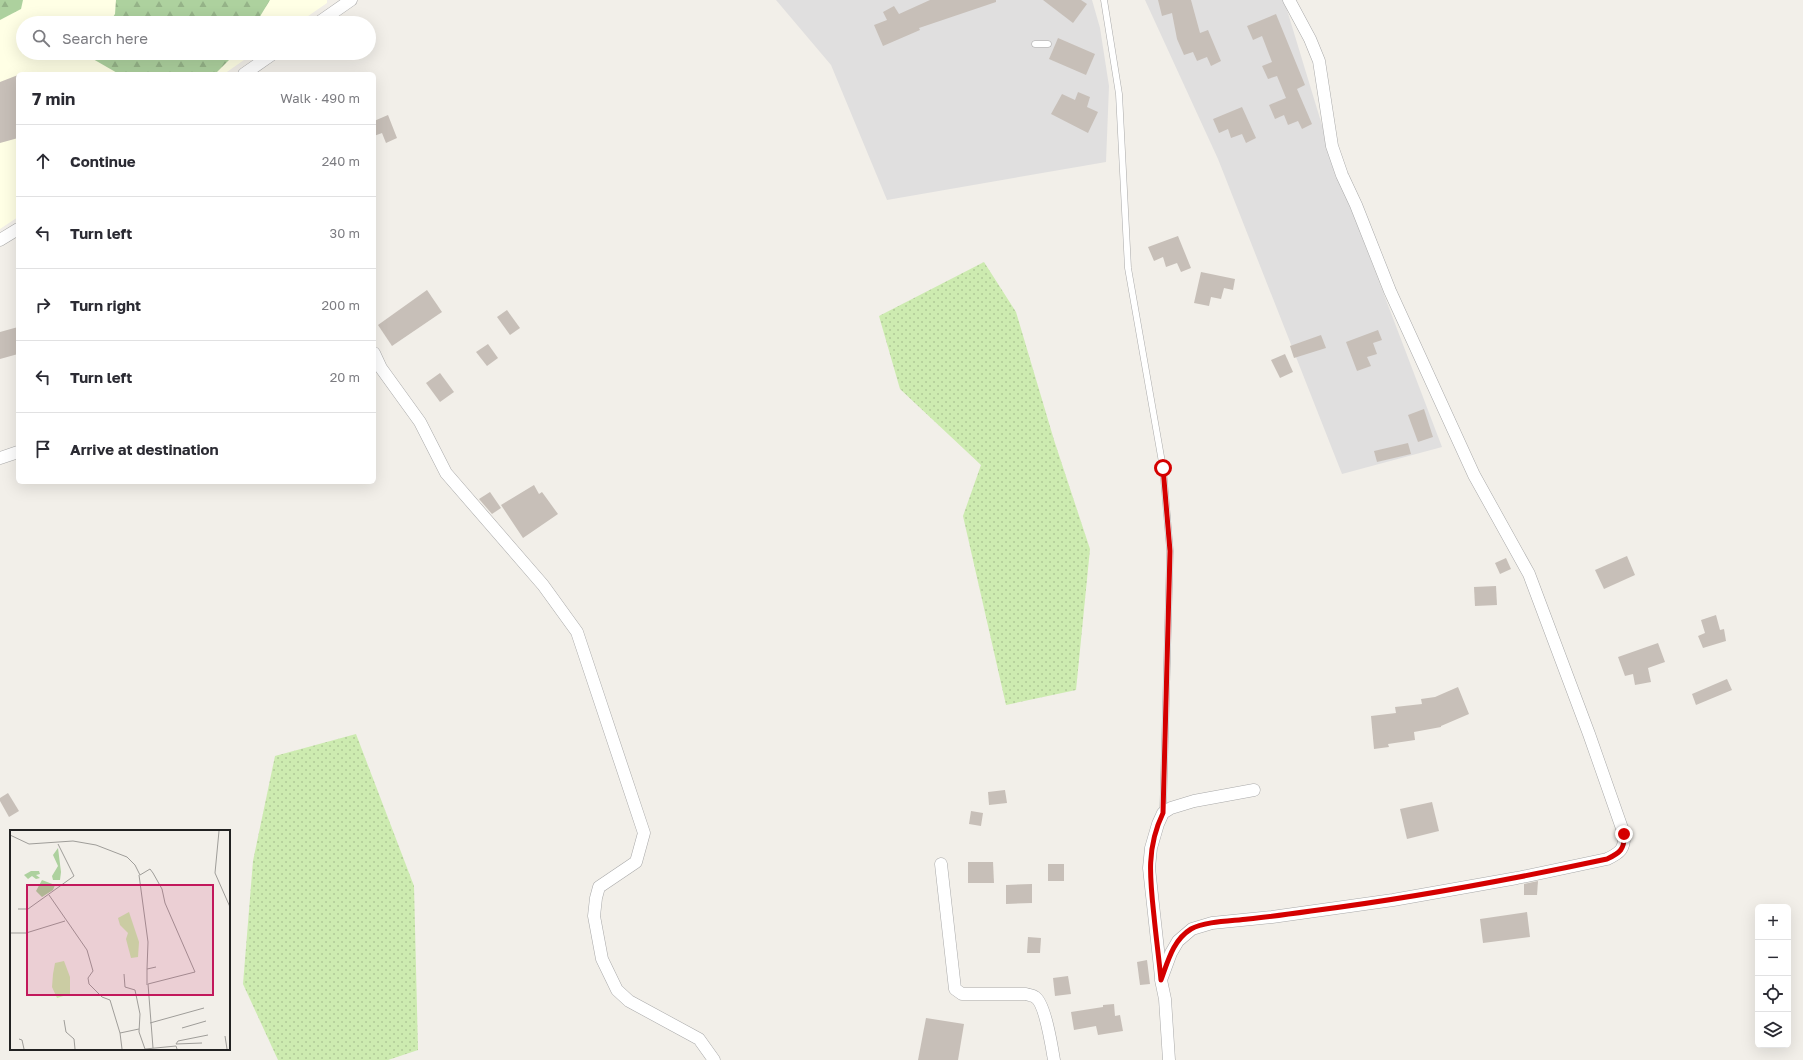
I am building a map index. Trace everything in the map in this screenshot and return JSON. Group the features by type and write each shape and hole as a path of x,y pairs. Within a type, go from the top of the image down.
{"street":[{"path":"328,16 351,0"},
{"path":"1161,980 1171,953 1178,941 1192,928 1212,923 1272,917 1393,900 1517,878 1607,859 1622,850 1625,843 1624,834 1589,734 1528,574 1474,475 1390,291 1356,204 1342,175 1332,146 1318,61 1310,39 1289,0"},
{"path":"247,72 264,60"},
{"path":"0,240 16,230"},
{"path":"376,357 381,368 420,422 446,473 543,585 577,632 644,833 636,862 599,888 594,916 602,959 617,990 629,1001 699,1039 714,1060"},
{"path":"0,458 16,453"},
{"path":"1169,1060 1165,999 1161,980 1149,868 1151,848 1158,824 1163,813 1171,808 1194,801 1254,790"},
{"path":"940,864 954,989 962,994 1026,994 1035,997 1043,1012 1054,1060"}],"lane":[{"path":"1104,0 1119,94 1128,268 1163,468 1170,551 1163,813"},
{"path":"1035,44 1048,44"}],"shaded area":[{"path":"0,0 327,0 327,3 308,16 16,16 16,60 244,60 227,72 16,72 16,218 0,229"},
{"path":"776,0 1092,0 1100,28 1109,86 1106,162 887,200 831,65"},
{"path":"1145,0 1284,0 1332,158 1442,447 1342,474 1218,159"}],"green space":[{"path":"0,0 23,0 21,9 0,20"},
{"path":"116,0 270,0 260,16 114,16"},
{"path":"95,60 229,60 217,72 116,72"},
{"path":"984,262 1016,312 1054,440 1090,549 1076,690 1006,705 963,516 981,465 900,389 879,316"},
{"path":"356,734 414,886 418,1050 388,1060 278,1060 243,984 253,861 275,756"}],"building":[{"path":"930,0 996,0 996,2 919,28 920,30 883,46 874,25 887,20 883,12 894,6 899,14"},
{"path":"1043,0 1081,0 1087,4 1073,23"},
{"path":"1158,0 1191,0 1200,33 1208,30 1221,61 1211,66 1207,57 1197,61 1193,52 1184,55 1177,39 1172,13 1162,16"},
{"path":"1276,14 1305,85 1297,89 1312,124 1302,129 1298,121 1288,125 1284,115 1275,119 1269,105 1286,98 1277,76 1268,79 1262,66 1272,62 1262,36 1253,40 1247,26"},
{"path":"1058,38 1095,54 1086,75 1049,59"},
{"path":"16,76 16,139 0,143 0,82"},
{"path":"1078,92 1090,97 1087,107 1098,112 1088,133 1051,114 1062,94 1075,100"},
{"path":"1242,107 1256,138 1246,143 1242,134 1231,138 1228,129 1219,133 1213,119"},
{"path":"388,115 397,138 386,143 382,133 376,135 376,120"},
{"path":"1178,236 1191,268 1181,272 1177,263 1166,267 1163,257 1154,261 1148,247"},
{"path":"1201,272 1235,279 1233,290 1224,288 1221,299 1211,297 1209,306 1194,303"},
{"path":"427,290 442,312 392,346 378,325"},
{"path":"507,310 520,328 510,335 497,317"},
{"path":"16,328 16,355 0,359 0,332"},
{"path":"1378,330 1382,340 1373,343 1377,354 1367,357 1371,366 1357,371 1346,342"},
{"path":"1321,335 1326,348 1294,358 1290,346"},
{"path":"488,344 498,358 487,366 476,352"},
{"path":"1285,354 1293,372 1280,378 1271,360"},
{"path":"440,373 454,392 440,402 426,383"},
{"path":"1424,409 1433,437 1418,442 1408,415"},
{"path":"1408,443 1411,454 1377,462 1374,451"},
{"path":"534,485 539,494 542,492 558,514 523,538 501,505"},
{"path":"490,492 501,508 492,514 479,499"},
{"path":"1627,556 1635,575 1604,589 1595,570"},
{"path":"1506,558 1511,569 1500,574 1495,563"},
{"path":"1496,586 1497,605 1475,606 1474,587"},
{"path":"1716,615 1720,630 1724,629 1726,641 1703,648 1698,636 1705,633 1701,620"},
{"path":"1658,643 1665,662 1648,668 1651,682 1635,685 1633,674 1625,676 1618,657"},
{"path":"1727,679 1732,690 1696,705 1692,694"},
{"path":"1458,687 1469,714 1441,727 1414,732 1415,740 1388,744 1389,747 1374,749 1371,716 1396,713 1395,707 1422,704 1421,699 1435,697"},
{"path":"1005,790 1007,803 989,805 988,792"},
{"path":"8,793 19,811 9,817 0,801 0,798"},
{"path":"1432,802 1439,831 1407,839 1400,809"},
{"path":"971,811 983,813 981,826 969,824"},
{"path":"968,862 993,862 994,883 968,883"},
{"path":"1048,864 1064,864 1064,881 1048,881"},
{"path":"1538,881 1537,895 1524,895 1524,884"},
{"path":"1032,884 1032,903 1006,904 1006,885"},
{"path":"1527,912 1530,937 1483,943 1480,919"},
{"path":"1028,937 1041,938 1040,953 1027,953"},
{"path":"1147,960 1150,984 1140,985 1137,962"},
{"path":"1068,976 1071,994 1055,996 1053,978"},
{"path":"1114,1004 1115,1016 1120,1015 1123,1031 1098,1035 1096,1026 1074,1030 1071,1012"},
{"path":"926,1018 964,1024 958,1060 918,1060"}],"route":[{"path":"1163,468 1170,551 1163,813 1151,848 1149,868 1161,980 1171,953 1178,941 1192,928 1212,923 1272,917 1393,900 1517,878 1607,859 1622,850 1625,843 1624,834"}]}
